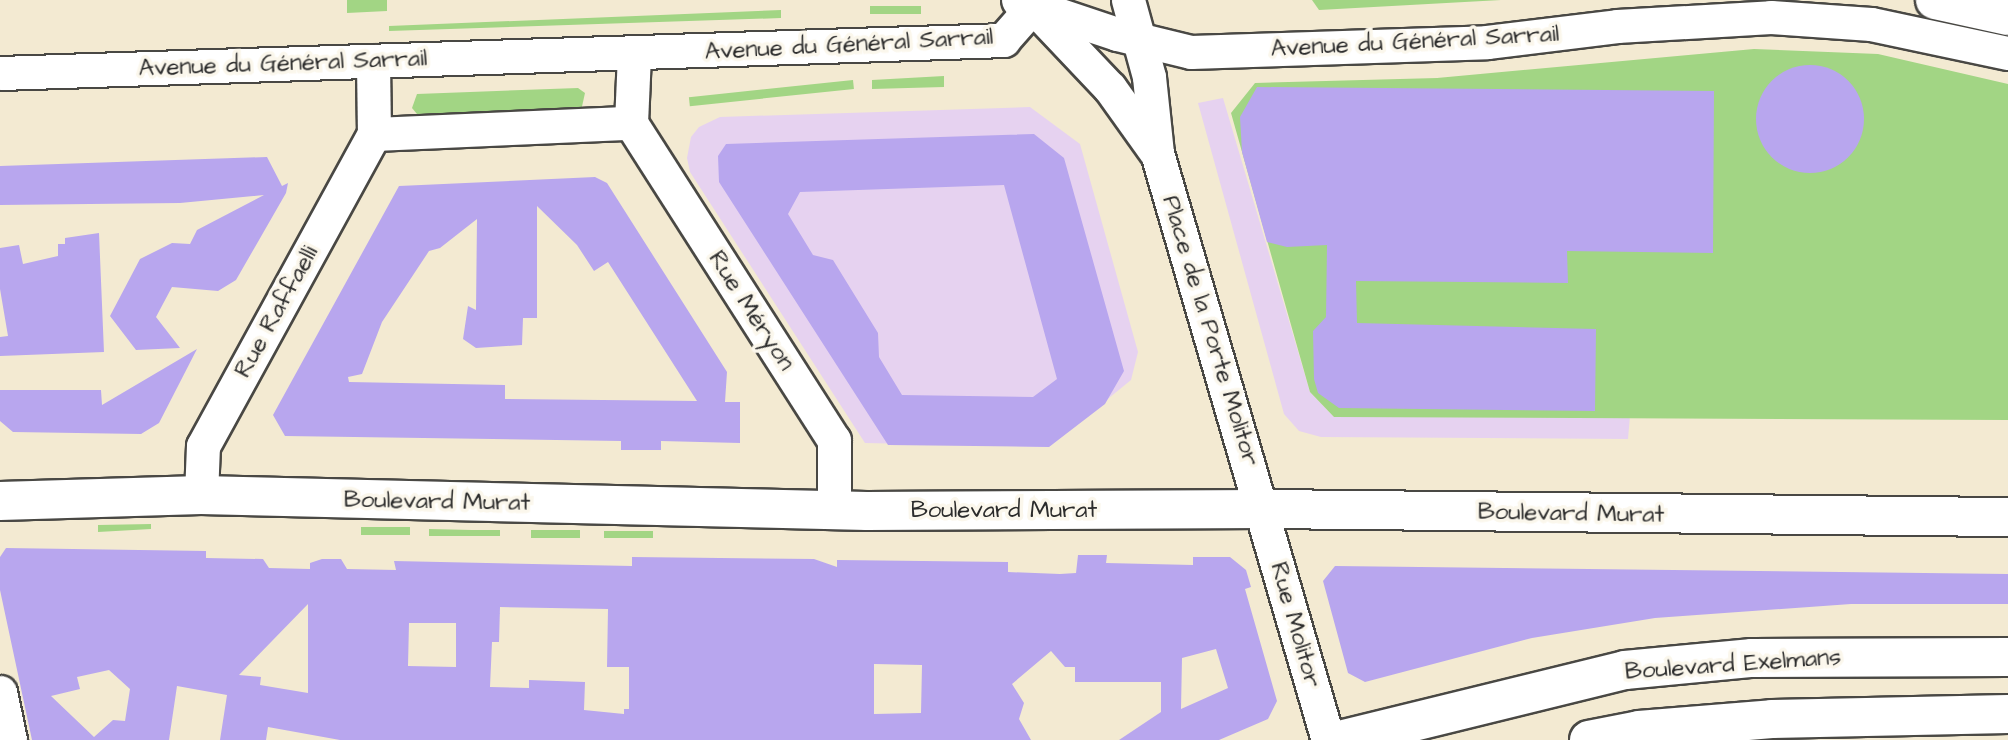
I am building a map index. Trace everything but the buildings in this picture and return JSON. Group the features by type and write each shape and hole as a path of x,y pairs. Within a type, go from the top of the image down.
{"main road":[{"path":"1935,0 2008,16"},
{"name":"Boulevard Murat","path":"0,501 201,495 834,509 1264,509 2008,517"},
{"name":"Boulevard Exelmans","path":"1340,740 1625,670 1752,658 2008,657"},
{"path":"1589,740 1639,730 1772,719 2008,714"}],"street":[{"name":"Place de la Porte Molitor","path":"1128,0 1149,77 1157,153 1264,509"},
{"name":"Place de la Porte Molitor","path":"1030,2 1110,88 1157,153"},
{"name":"Avenue du Général Sarrail","path":"0,73 1003,40 1030,2 1140,40 1191,52 1361,49 1771,17 1871,24 2008,53"},
{"path":"373,61 374,134 631,123 634,54"},
{"name":"Rue Méryon","path":"631,123 834,440 834,509"},
{"name":"Rue Raffaelli","path":"201,495 204,446 374,134"},
{"name":"Rue Molitor","path":"1264,509 1328,740"},
{"path":"0,692 10,740"}],"shaded area":[{"path":"1223,98 1310,392 1334,417 1630,416 1628,439 1321,437 1299,431 1284,414 1198,103"},
{"path":"1030,107 1080,144 1138,352 1131,380 1049,447 865,443 690,172 687,158 691,137 699,127 720,117"}],"green space":[{"path":"347,0 387,0 387,11 347,13"},
{"path":"1312,0 1501,0 1319,10"},
{"path":"870,6 921,6 921,14 870,14"},
{"path":"781,10 781,18 389,31 389,26"},
{"path":"1754,49 1878,54 2008,84 2008,420 1334,417 1310,392 1231,113 1255,83 1437,78"},
{"path":"944,76 944,87 872,89 872,80"},
{"path":"853,80 854,89 690,106 689,97"},
{"path":"578,88 585,93 581,111 417,114 412,108 417,94"},
{"path":"151,524 151,529 98,532 98,525"},
{"path":"361,527 410,527 410,535 361,535"},
{"path":"429,529 500,530 500,536 429,536"},
{"path":"531,530 580,530 580,538 531,538"},
{"path":"604,531 653,531 653,538 604,538"}]}
